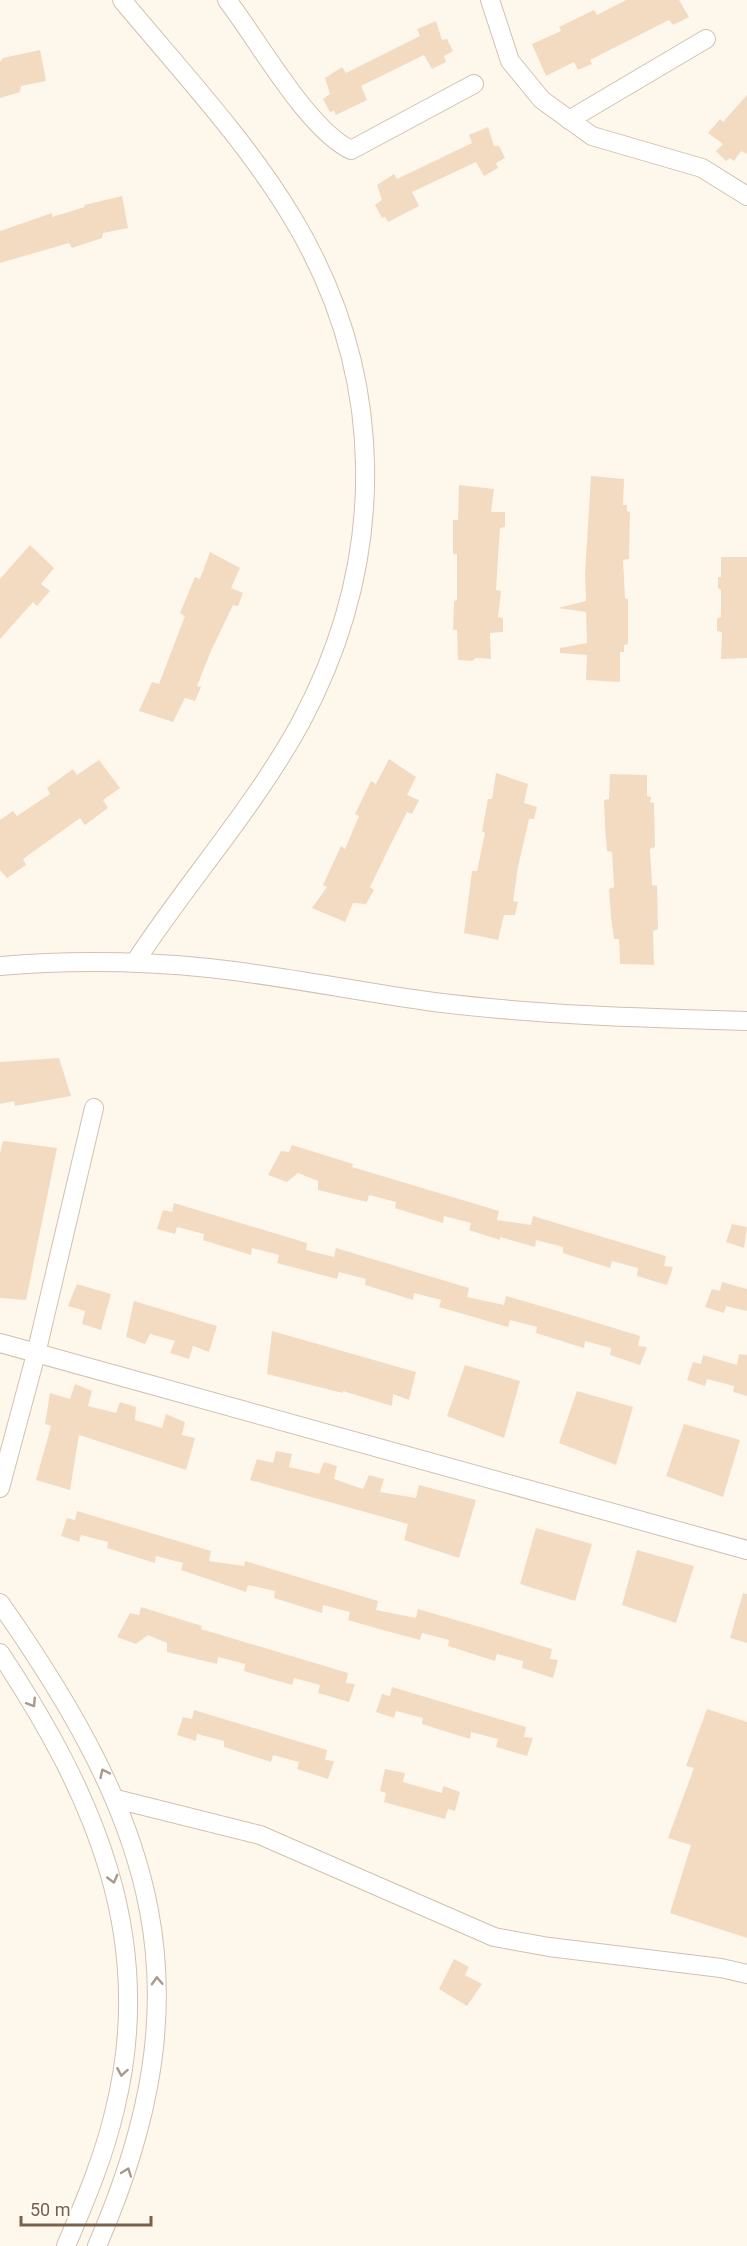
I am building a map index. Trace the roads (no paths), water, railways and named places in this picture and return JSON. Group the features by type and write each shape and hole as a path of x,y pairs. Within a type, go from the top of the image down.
{"street":[{"path":"122,0 239,143 285,206 308,245 340,321 352,364 361,406 367,484 362,540 352,593 342,627 316,691 267,778 161,921 135,962"},
{"path":"227,0 290,89 335,142 351,150 474,84"},
{"path":"490,0 510,61 542,100 592,136 702,168 744,189"},
{"path":"569,120 706,39"},
{"path":"0,966 68,961 135,962 267,975 490,1008 648,1018 747,1021"},
{"path":"0,1488 36,1353 94,1108"},
{"path":"0,1344 747,1550"},
{"path":"0,1603 63,1698 116,1799 141,1870 149,1908 157,1977 157,2028 143,2115 130,2161 97,2246"},
{"path":"0,1653 57,1745 89,1810 113,1878 127,1950 128,2026 116,2109 93,2180 66,2246"},
{"path":"116,1799 233,1826 260,1835 494,1937 549,1947 703,1966 747,1974"}]}
